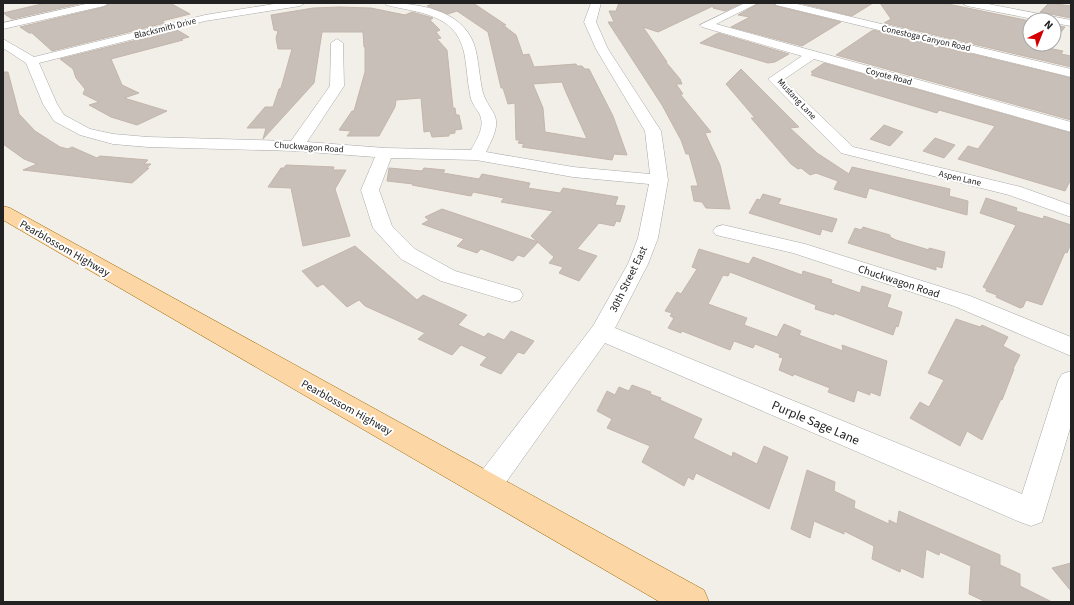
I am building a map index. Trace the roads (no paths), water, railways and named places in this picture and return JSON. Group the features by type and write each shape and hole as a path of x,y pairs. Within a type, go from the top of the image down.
{"main road":[{"name":"Pearblossom Highway","path":"3,212 692,602"}],"street":[{"path":"3,26 104,3"},
{"name":"Blacksmith Drive","path":"32,61 205,18 300,3"},
{"path":"390,3 433,13 449,21 461,31 467,42 478,100 489,121 486,137 476,155"},
{"name":"30th Street East","path":"487,486 601,332 638,264 648,238 659,180 653,130 602,49 590,22 596,3"},
{"name":"Coyote Road","path":"753,3 706,25 1071,127"},
{"name":"Conestoga Canyon Road","path":"780,3 1071,72"},
{"path":"967,3 1071,23"},
{"path":"1014,12 1023,3"},
{"path":"3,43 23,54 32,61"},
{"path":"296,146 337,86 337,43"},
{"name":"Mustang Lane","path":"812,55 775,79 847,150"},
{"name":"Chuckwagon Road","path":"32,61 50,104 59,118 85,132 113,139 148,142 296,146 385,153 476,155 573,172 659,180"},
{"name":"Aspen Lane","path":"847,150 1015,191 1071,210"},
{"path":"385,153 370,190 383,228 408,254 448,276 512,295"},
{"name":"Chuckwagon Road","path":"723,231 798,248 962,301 1071,347"},
{"name":"Purple Sage Lane","path":"601,332 1031,512 1071,381"}]}
